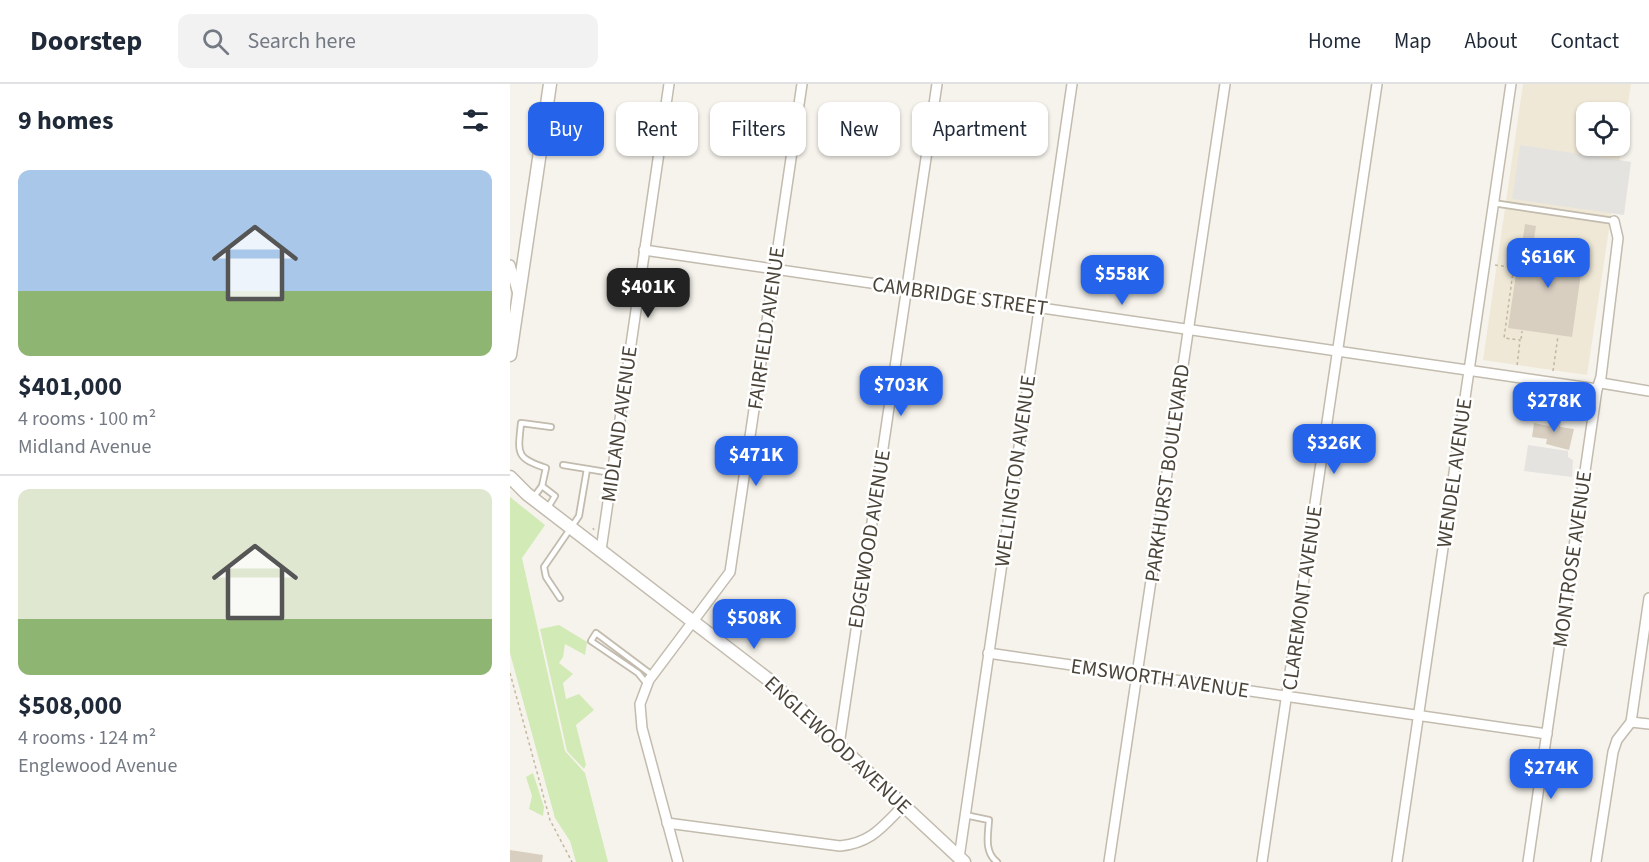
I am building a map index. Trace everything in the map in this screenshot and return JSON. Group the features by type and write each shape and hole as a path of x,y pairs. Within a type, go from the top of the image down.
{"street":[{"path":"510,355 550,84"},
{"name":"MIDLAND AVENUE","path":"601,550 669,84"},
{"name":"FAIRFIELD AVENUE","path":"678,862 640,716 640,704 652,675 730,572 801,84"},
{"name":"EDGEWOOD AVENUE","path":"839,746 937,84"},
{"name":"WELLINGTON AVENUE","path":"962,860 965,815 1072,84"},
{"name":"PARKHURST BOULEVARD","path":"1109,862 1225,84"},
{"name":"CLAREMONT AVENUE","path":"1262,862 1377,84"},
{"name":"WENDEL AVENUE","path":"1397,862 1511,84"},
{"name":"MONTROSE AVENUE","path":"1528,862 1599,386 1618,238 1614,221"},
{"name":"CAMBRIDGE STREET","path":"644,250 1338,352 1649,391"},
{"path":"510,265 519,296"},
{"name":"ENGLEWOOD AVENUE","path":"510,477 547,509 769,680 962,860"},
{"path":"1596,862 1613,752 1617,740 1631,722 1649,598"},
{"name":"EMSWORTH AVENUE","path":"988,653 1547,734"},
{"path":"1631,722 1649,724"},
{"path":"667,823 840,846 859,843 874,835 903,806"}],"lane":[{"path":"1494,203 1614,221"},
{"path":"533,498 542,486 546,468 522,457 519,449 521,423 551,427"},
{"path":"563,465 612,473"},
{"path":"560,598 546,577 544,567 579,516 587,469"},
{"path":"542,486 555,496 547,509"},
{"path":"647,684 638,674 591,640 596,633 652,675"},
{"path":"965,815 989,820 987,845 993,861"}],"path":[{"path":"1496,265 1510,267 1514,272 1504,338 1520,340"},
{"path":"1517,366 1522,331"},
{"path":"1553,371 1558,336"},
{"path":"510,673 550,820 572,862"}],"shaded area":[{"path":"1523,84 1631,84 1628,102 1576,102 1576,156 1620,156 1587,375 1483,360"},
{"path":"1520,145 1576,154 1576,156 1631,162 1624,215 1512,199"},
{"path":"1528,445 1568,451 1568,457 1573,460 1572,477 1524,471"}],"green space":[{"path":"510,497 545,525 522,558 565,751 585,773 608,862 576,862 570,841 555,818 510,653"},
{"path":"559,625 587,642 585,655 565,644 563,657 559,663 573,674 563,683 566,699 579,694 594,710 576,725 586,765 584,769 567,751 540,629"},
{"path":"533,773 544,807 543,816 529,809 532,796 526,777"}],"building":[{"path":"1525,224 1536,226 1534,239 1523,238"},
{"path":"1537,238 1585,245 1572,337 1508,328 1519,254 1534,256"},
{"path":"1551,414 1562,415 1560,427 1574,429 1569,450 1546,444 1547,439 1532,437 1534,423 1549,426"},
{"path":"510,850 543,855 542,862 510,862"}]}
